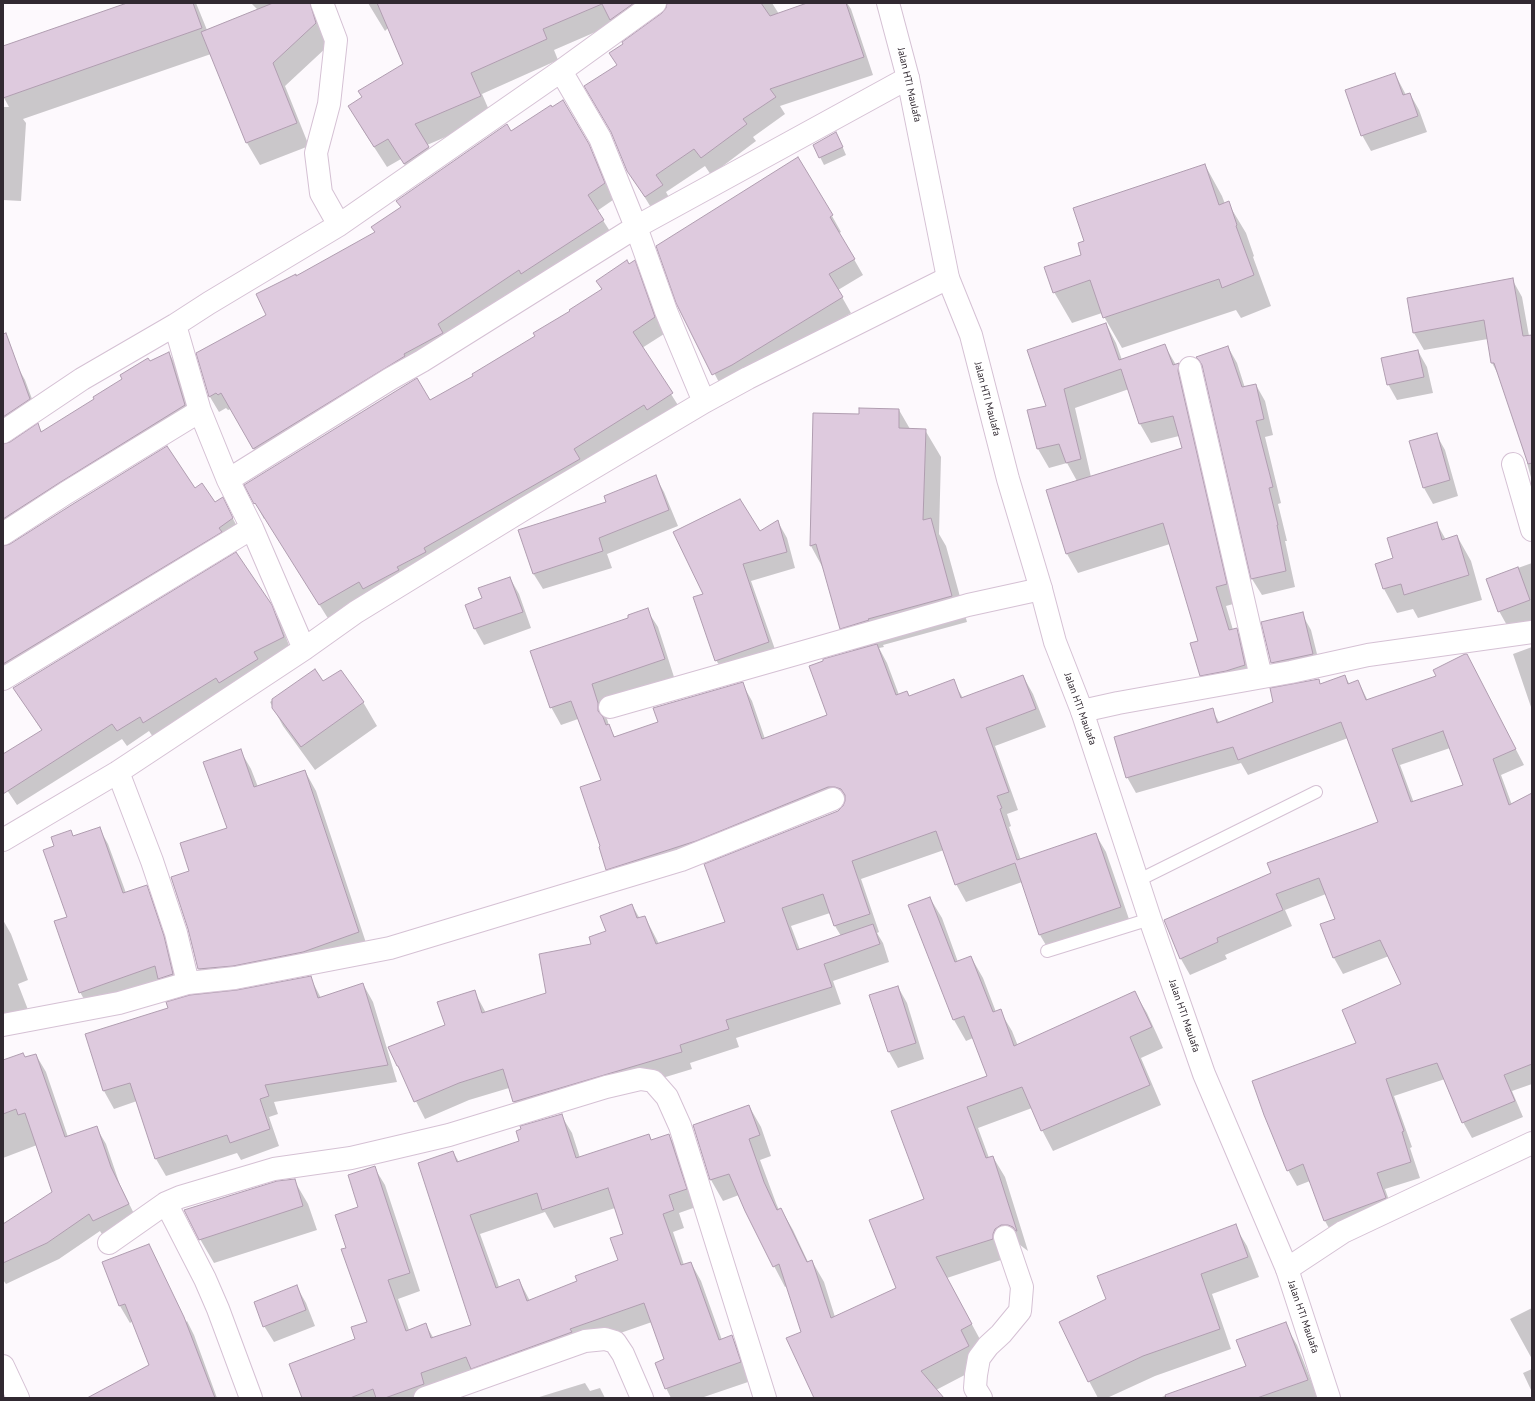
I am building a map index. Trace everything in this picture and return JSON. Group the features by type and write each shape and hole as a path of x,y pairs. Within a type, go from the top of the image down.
{"street":[{"path":"322,3 336,40 328,104 316,153 321,193 339,225"},
{"path":"3,432 82,379 175,325 339,225 561,71 655,3"},
{"name":"Jalan HTI Maulafa","path":"888,3 908,78 948,278 970,336 1008,479 1041,589 1054,642 1082,711 1137,881 1204,1074 1287,1270 1329,1398"},
{"path":"561,71 600,138 636,227 666,311 704,402"},
{"path":"228,480 636,227 908,78"},
{"path":"3,840 118,772 304,649 356,612 524,509 704,402 748,378 948,278"},
{"path":"175,325 200,411 228,480 252,528 304,649"},
{"path":"1190,368 1261,677"},
{"path":"3,534 66,493 200,411"},
{"path":"1513,464 1532,530"},
{"path":"3,679 252,528"},
{"path":"610,707 968,605 1041,589"},
{"path":"1082,711 1291,672 1368,655 1532,632"},
{"path":"118,772 152,861 176,933 188,983"},
{"path":"3,1024 119,1003 188,983 235,978 390,948 681,860 833,799"},
{"path":"109,1243 166,1203 180,1197 274,1169 351,1158 449,1135 606,1087 640,1079 653,1081 667,1097 680,1126 765,1398"},
{"path":"1287,1270 1343,1232 1532,1143"},
{"path":"166,1203 207,1285 251,1398"},
{"path":"981,1398 975,1388 979,1358 1020,1311 1022,1287 1005,1237"},
{"path":"425,1398 585,1341 605,1339 615,1342 619,1348 642,1398"},
{"path":"3,1366 18,1398"}],"lane":[{"path":"1137,881 1316,792"},
{"path":"1047,951 1150,919"}],"building":[{"path":"127,3 193,3 202,28 3,98 3,46"},
{"path":"273,3 310,3 316,23 273,63 297,123 246,143 201,32"},
{"path":"377,3 634,3 610,20 602,4 543,29 547,39 471,73 481,96 415,124 429,147 404,164 388,139 374,147 348,106 362,97 358,91 403,64"},
{"path":"667,3 761,3 770,16 807,3 846,3 864,57 770,89 776,97 743,119 747,124 701,158 694,149 656,175 663,185 645,197 627,171 611,132 584,86 617,65 609,53 623,44 622,42 662,13 666,8"},
{"path":"1395,73 1403,95 1410,93 1418,116 1361,136 1345,90"},
{"path":"563,100 589,144 605,183 588,195 604,220 521,274 519,270 438,324 443,333 404,354 405,356 253,449 221,393 218,395 216,393 209,397 196,353 266,315 256,294 296,274 296,276 375,232 371,227 401,207 396,201 507,124 511,131 551,105 552,107"},
{"path":"836,132 843,147 819,158 813,145"},
{"path":"798,157 833,215 830,217 855,259 829,274 843,297 732,365 712,375 676,303 656,246"},
{"path":"1205,164 1219,205 1229,201 1237,225 1236,226 1254,275 1222,288 1219,279 1103,318 1090,280 1053,293 1044,267 1081,255 1078,243 1084,241 1073,208"},
{"path":"627,260 629,264 635,260 655,317 633,332 673,393 647,410 644,405 574,449 580,459 424,548 426,552 397,567 399,570 363,589 359,582 319,605 255,503 254,504 244,485 417,378 430,400 473,376 472,374 535,336 533,333 570,311 569,310 602,289 596,281"},
{"path":"1513,278 1523,336 1532,335 1532,463 1528,464 1494,363 1491,363 1484,320 1413,333 1407,298"},
{"path":"1106,323 1119,360 1165,344 1173,365 1179,363 1178,371 1227,584 1216,587 1229,630 1237,628 1245,665 1226,671 1200,676 1190,643 1198,641 1163,523 1066,554 1046,490 1182,448 1173,416 1139,424 1121,369 1064,389 1081,459 1066,463 1059,444 1037,449 1027,410 1046,406 1027,350"},
{"path":"6,333 30,399 3,417 3,334"},
{"path":"1228,346 1242,387 1256,384 1264,419 1256,421 1273,487 1269,488 1278,525 1286,571 1251,579 1202,365 1196,357"},
{"path":"1418,350 1424,377 1387,385 1381,358"},
{"path":"169,352 185,405 3,519 3,444 10,442 38,423 41,432 94,399 93,397 122,379 120,375 148,358 150,361"},
{"path":"859,408 899,409 899,428 926,429 923,520 931,518 952,596 868,619 869,620 840,629 816,544 810,546 813,413 859,414"},
{"path":"1437,433 1450,480 1423,488 1409,441"},
{"path":"167,446 195,488 202,483 215,502 223,497 233,518 219,528 222,532 3,664 3,546 10,544"},
{"path":"656,475 669,510 599,538 603,551 533,574 518,530 606,502 604,496"},
{"path":"740,499 760,531 778,520 787,552 743,564 769,642 715,661 693,597 703,594 673,532"},
{"path":"1437,522 1442,540 1457,535 1469,575 1404,595 1401,584 1383,589 1375,564 1393,558 1387,538"},
{"path":"236,552 272,605 284,637 254,652 258,659 219,683 216,678 143,723 140,717 117,731 112,724 3,794 3,754 42,730 13,688"},
{"path":"1518,567 1530,600 1498,612 1486,579"},
{"path":"510,577 523,612 474,629 465,605 482,598 478,588"},
{"path":"648,608 665,659 592,684 598,703 598,711 603,717 606,725 609,724 614,737 658,722 653,708 743,682 762,739 827,715 809,666 823,661 823,659 877,644 896,695 907,691 909,696 954,679 961,698 1023,675 1036,709 986,728 1009,792 997,796 1017,860 1096,833 1121,907 1039,935 1015,863 955,885 936,831 852,861 870,914 834,926 823,894 782,908 797,950 873,924 880,944 824,964 832,987 726,1020 729,1029 680,1045 682,1052 513,1102 503,1069 459,1083 414,1102 388,1047 445,1025 437,1002 475,990 482,1013 546,993 539,954 591,944 589,937 606,931 600,916 632,904 637,918 645,916 656,944 725,922 704,864 838,811 843,806 845,795 841,789 828,787 696,841 606,870 599,847 600,846 580,787 601,780 571,701 550,708 530,651 628,618 628,615"},
{"path":"1303,612 1313,654 1271,663 1261,622"},
{"path":"1467,654 1516,749 1493,759 1509,805 1532,793 1532,1064 1504,1075 1515,1101 1462,1123 1437,1063 1386,1079 1404,1131 1402,1132 1411,1162 1377,1173 1386,1198 1324,1221 1303,1164 1287,1171 1252,1081 1356,1043 1342,1010 1401,984 1380,940 1333,958 1320,924 1335,919 1319,878 1276,894 1283,910 1217,938 1218,942 1180,959 1164,920 1271,873 1267,863 1378,822 1341,722 1238,760 1233,747 1126,778 1114,737 1213,708 1217,723 1273,702 1270,688 1319,679 1320,684 1345,675 1348,684 1358,680 1366,700 1436,676 1433,670","holes":["1443,731 1463,785 1411,802 1392,749"]},
{"path":"315,669 323,681 341,670 364,702 301,747 272,708 272,699"},
{"path":"241,749 254,787 305,770 359,932 303,952 233,966 198,969 188,929 171,877 189,871 180,843 227,828 203,762"},
{"path":"100,827 123,893 147,885 164,936 173,974 158,979 155,966 79,993 54,921 67,917 43,850 54,846 51,837 71,830 73,836"},
{"path":"930,897 955,962 971,956 993,1012 1001,1009 1014,1046 1135,991 1152,1027 1130,1037 1150,1085 1041,1131 1022,1087 967,1107 986,1158 993,1156 1017,1231 1008,1225 1001,1225 995,1229 993,1239 936,1257 972,1324 961,1330 969,1346 921,1371 944,1398 814,1398 786,1338 801,1332 779,1264 773,1267 745,1211 729,1174 710,1180 693,1125 749,1105 760,1135 749,1139 764,1182 777,1210 781,1208 807,1262 812,1260 831,1318 896,1288 869,1220 924,1199 891,1111 987,1076 964,1016 953,1020 908,905"},
{"path":"311,976 318,998 363,983 388,1065 265,1085 269,1096 260,1099 270,1129 230,1143 227,1135 155,1159 130,1083 103,1091 85,1034 168,1008 166,1002 190,995 237,990"},
{"path":"898,986 916,1043 888,1052 869,995"},
{"path":"23,1053 25,1057 36,1054 65,1137 97,1126 111,1167 129,1204 93,1221 89,1214 47,1243 3,1263 3,1224 52,1192 25,1113 18,1115 16,1109 3,1114 3,1060"},
{"path":"562,1114 576,1158 649,1134 651,1140 669,1134 687,1189 669,1195 674,1210 663,1214 681,1265 691,1262 719,1340 732,1335 741,1362 665,1389 655,1363 664,1359 644,1303 570,1329 572,1332 471,1369 466,1357 421,1373 424,1384 385,1398 376,1398 373,1389 350,1398 302,1398 289,1364 355,1339 351,1327 367,1322 341,1249 346,1248 335,1215 358,1207 348,1175 375,1166 410,1273 388,1280 406,1331 426,1323 431,1338 471,1325 418,1163 453,1151 457,1162 519,1141 516,1131 521,1129 520,1126","holes":["608,1188 623,1234 610,1238 618,1260 575,1276 577,1281 527,1301 519,1279 496,1288 470,1215 537,1193 542,1210"]},
{"path":"295,1179 303,1206 199,1240 184,1210 277,1181"},
{"path":"1236,1224 1248,1257 1201,1274 1220,1329 1143,1356 1088,1382 1059,1322 1106,1299 1097,1276"},
{"path":"149,1244 184,1317 215,1398 87,1398 149,1365 125,1304 119,1306 102,1262"},
{"path":"297,1285 306,1310 263,1327 254,1302"},
{"path":"1286,1322 1308,1380 1257,1398 1166,1398 1165,1395 1246,1366 1236,1340"}]}
